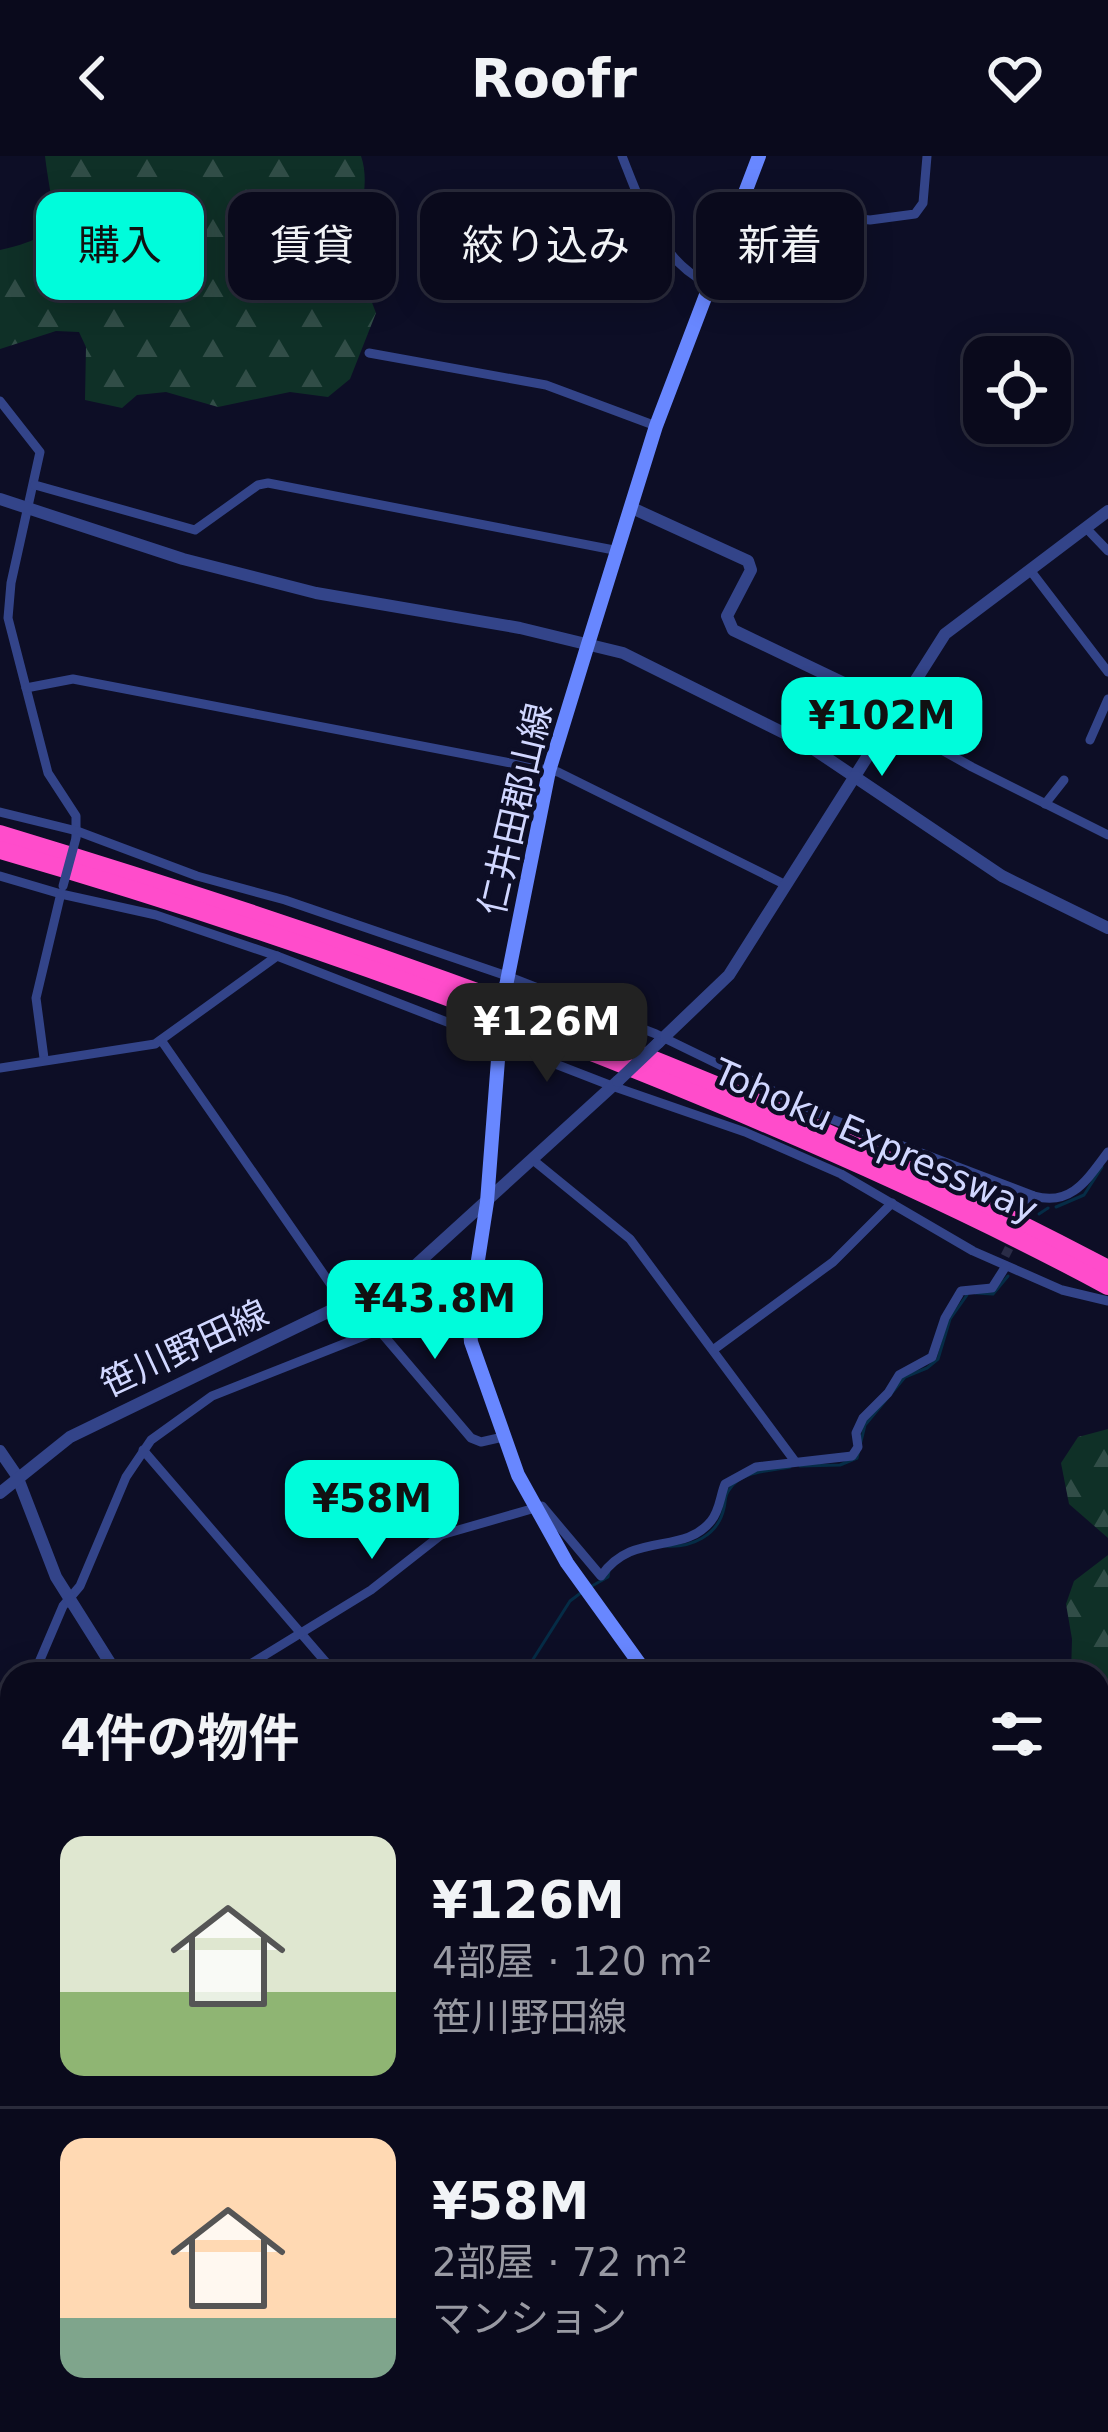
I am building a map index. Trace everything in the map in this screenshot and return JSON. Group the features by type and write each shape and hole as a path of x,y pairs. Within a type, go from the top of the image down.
{"highway":[{"name":"Tohoku Expressway","path":"0,834 336,941 585,1033 879,1156 1108,1269"},
{"name":"Tohoku Expressway","path":"0,850 334,956 578,1046 871,1169 1108,1286"}],"main road":[{"name":"仁井田郡山線","path":"745,192 759,156"},
{"name":"仁井田郡山線","path":"637,1662 567,1563 535,1507 503,1437 470,1330 487,1202 506,981 550,771 656,426 704,300"}],"street":[{"path":"622,156 639,192"},
{"path":"864,219 905,217 921,209 927,156"},
{"path":"672,258 696,277"},
{"path":"369,353 555,387 656,426"},
{"path":"0,401 40,449 5,630 48,773 76,816 76,835 36,998 44,1058"},
{"path":"35,485 195,530 258,485 268,484 619,551"},
{"path":"0,499 183,560 316,593 623,653 758,718 856,775 1002,876 1108,928"},
{"path":"632,508 748,561 751,571 727,616 733,630 1108,835"},
{"name":"笹川野田線","path":"0,1492 70,1437 406,1274 729,975 945,634 1108,512"},
{"path":"1086,528 1108,550"},
{"path":"1030,570 1108,672"},
{"path":"26,688 73,679 550,771 615,798 786,885"},
{"path":"1090,740 1108,699"},
{"path":"1045,804 1064,780"},
{"path":"0,812 285,900 506,981 661,1041 829,1118 1034,1196 1053,1199 1078,1190 1108,1152"},
{"path":"0,876 156,915 499,1038 800,1154 973,1251 1062,1290 1108,1300"},
{"path":"0,1068 161,1040 278,956"},
{"path":"161,1040 345,1305"},
{"path":"533,1160 630,1239 794,1460"},
{"path":"1026,1214 1034,1196"},
{"path":"713,1350 832,1262 892,1203"},
{"path":"253,1662 370,1590 441,1535 535,1507 550,1512 601,1576 620,1555 658,1541 696,1535 712,1521 729,1481 756,1467 854,1454 862,1418 899,1375 932,1357 944,1318 961,1291 992,1288 1004,1262"},
{"path":"382,1287 375,1323 379,1330 470,1438 481,1442 503,1437"},
{"path":"40,1662 80,1586 126,1478 160,1431 201,1401 379,1330"},
{"path":"0,1450 17,1476 56,1577 109,1662"},
{"path":"143,1450 325,1662"}],"green space":[{"path":"45,156 361,156 364,192 228,192 228,300 371,300 376,313 350,379 328,397 290,392 218,407 166,392 137,395 122,408 85,400 86,347 79,332 56,331 0,349 0,250 36,239 36,300 204,300 204,192 50,192"},
{"path":"1108,1429 1108,1538 1069,1504 1061,1463 1078,1437"},
{"path":"1108,1555 1108,1662 1071,1662 1066,1604 1074,1581"}],"waterway":[{"path":"1056,1207 1084,1195 1102,1167"},
{"path":"1039,1214 1048,1208"},
{"path":"976,1293 993,1294 1008,1276"},
{"path":"800,1466 840,1465 857,1458 865,1425 905,1377 938,1359 950,1319 967,1295"},
{"path":"665,1546 684,1545 710,1533 734,1483 757,1472 790,1467"},
{"path":"590,1587 608,1577 609,1571"},
{"path":"531,1662 570,1601 582,1592"}],"tunnel":[{"path":"1005,1256 1016,1234"}]}
